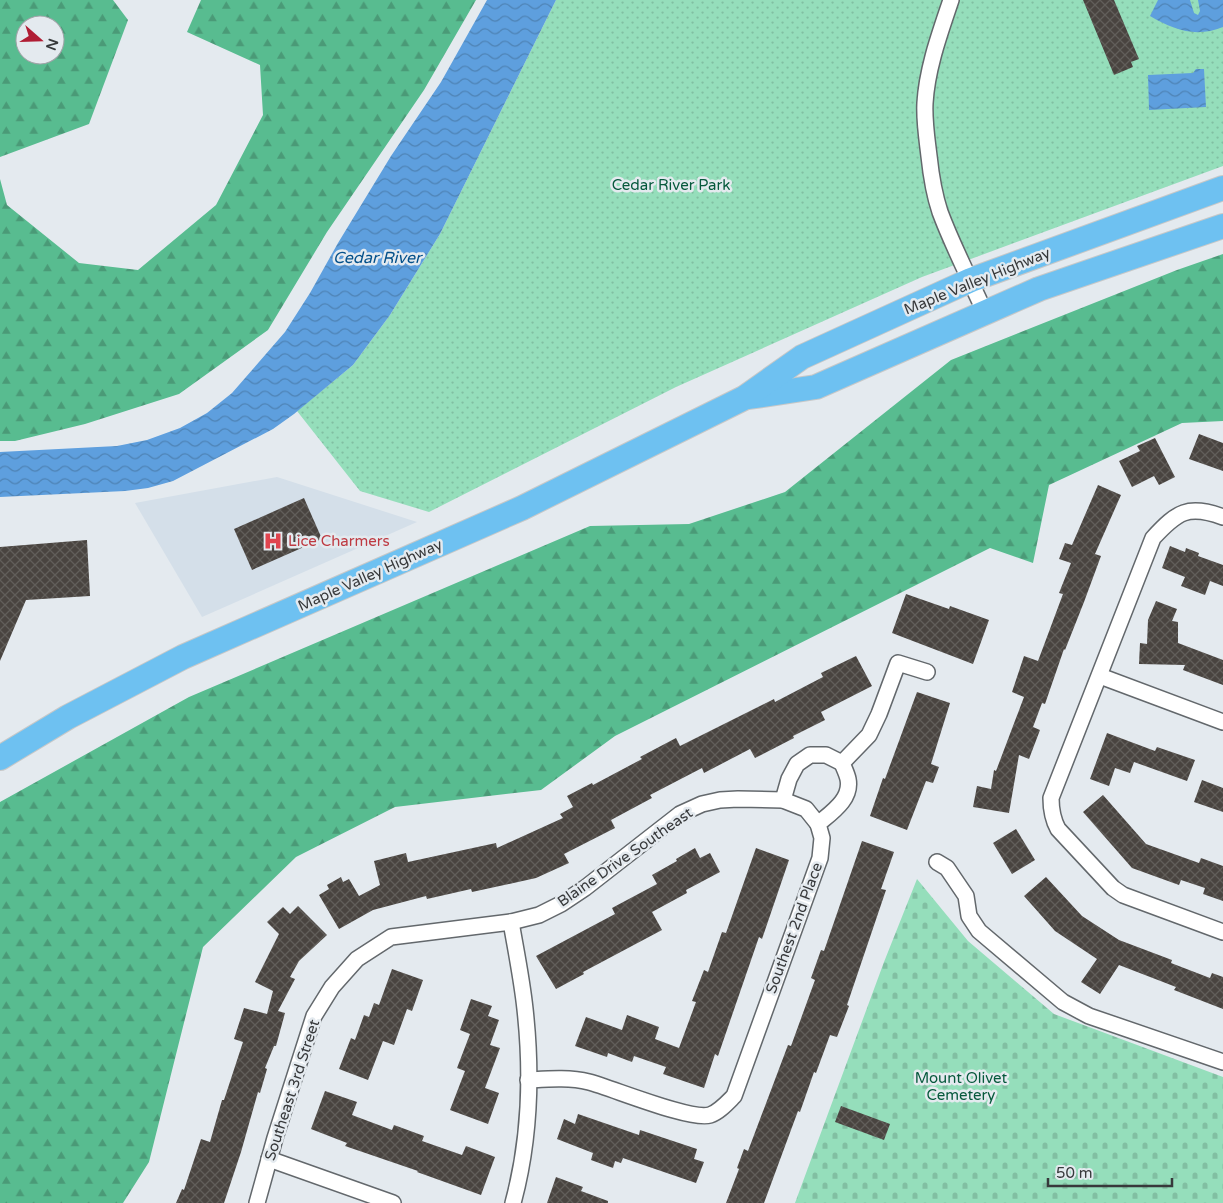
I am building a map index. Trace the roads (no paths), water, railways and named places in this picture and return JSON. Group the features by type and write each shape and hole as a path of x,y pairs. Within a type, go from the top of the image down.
{"main road":[{"name":"Maple Valley Highway","path":"0,758 68,717 182,657 522,508 744,398 802,357 971,280 1223,188"},
{"name":"Maple Valley Highway","path":"744,398 816,387 1040,288 1223,226"}],"street":[{"path":"951,0 930,68 925,102 926,129 932,178 940,210 958,257 971,280 985,313"},
{"path":"1223,517 1205,510 1188,512 1172,519 1153,538 1051,798 1053,821 1058,829 1113,888 1135,900 1223,932"},
{"path":"842,763 869,735 898,664 928,672"},
{"path":"1100,676 1223,722"},
{"path":"783,800 789,779 797,764 810,755 826,755 842,763 848,779 847,794 837,807 818,824"},
{"name":"Blaine Drive Southeast","path":"357,959 391,937 511,922 539,916 585,888 680,814 702,804 738,799 783,800 806,809 818,824"},
{"name":"Southest 2nd Place","path":"528,1080 557,1079 587,1082 688,1114 709,1115 724,1106 734,1096 820,858 822,838 818,824"},
{"path":"937,862 946,868 966,896 970,916 979,932 1064,1002 1089,1016 1223,1062"},
{"path":"511,922 525,1009 528,1080 528,1111 523,1157 513,1203"},
{"name":"Southeast 3rd Street","path":"258,1203 269,1159 314,1016 332,987 357,959"},
{"path":"269,1159 393,1203"}],"water":[{"name":"Cedar River","path":"487,0 556,0 440,234 390,315 353,365 273,429 173,481 148,488 125,491 0,497 0,452 117,446 147,440 180,428 207,413 232,393 285,332 391,156 441,82"},
{"path":"1158,0 1190,0 1194,13 1198,15 1200,11 1198,0 1223,0 1223,27 1204,32 1177,29 1150,16"},
{"path":"1196,69 1204,69 1206,107 1149,110 1148,75 1193,73"}],"place":[{"name":"Lice Charmers","path":"273,541"}],"park label":[{"name":"Cedar River Park","path":"671,185"},
{"name":"Mount Olivet Cemetery","path":"961,1086"}]}
